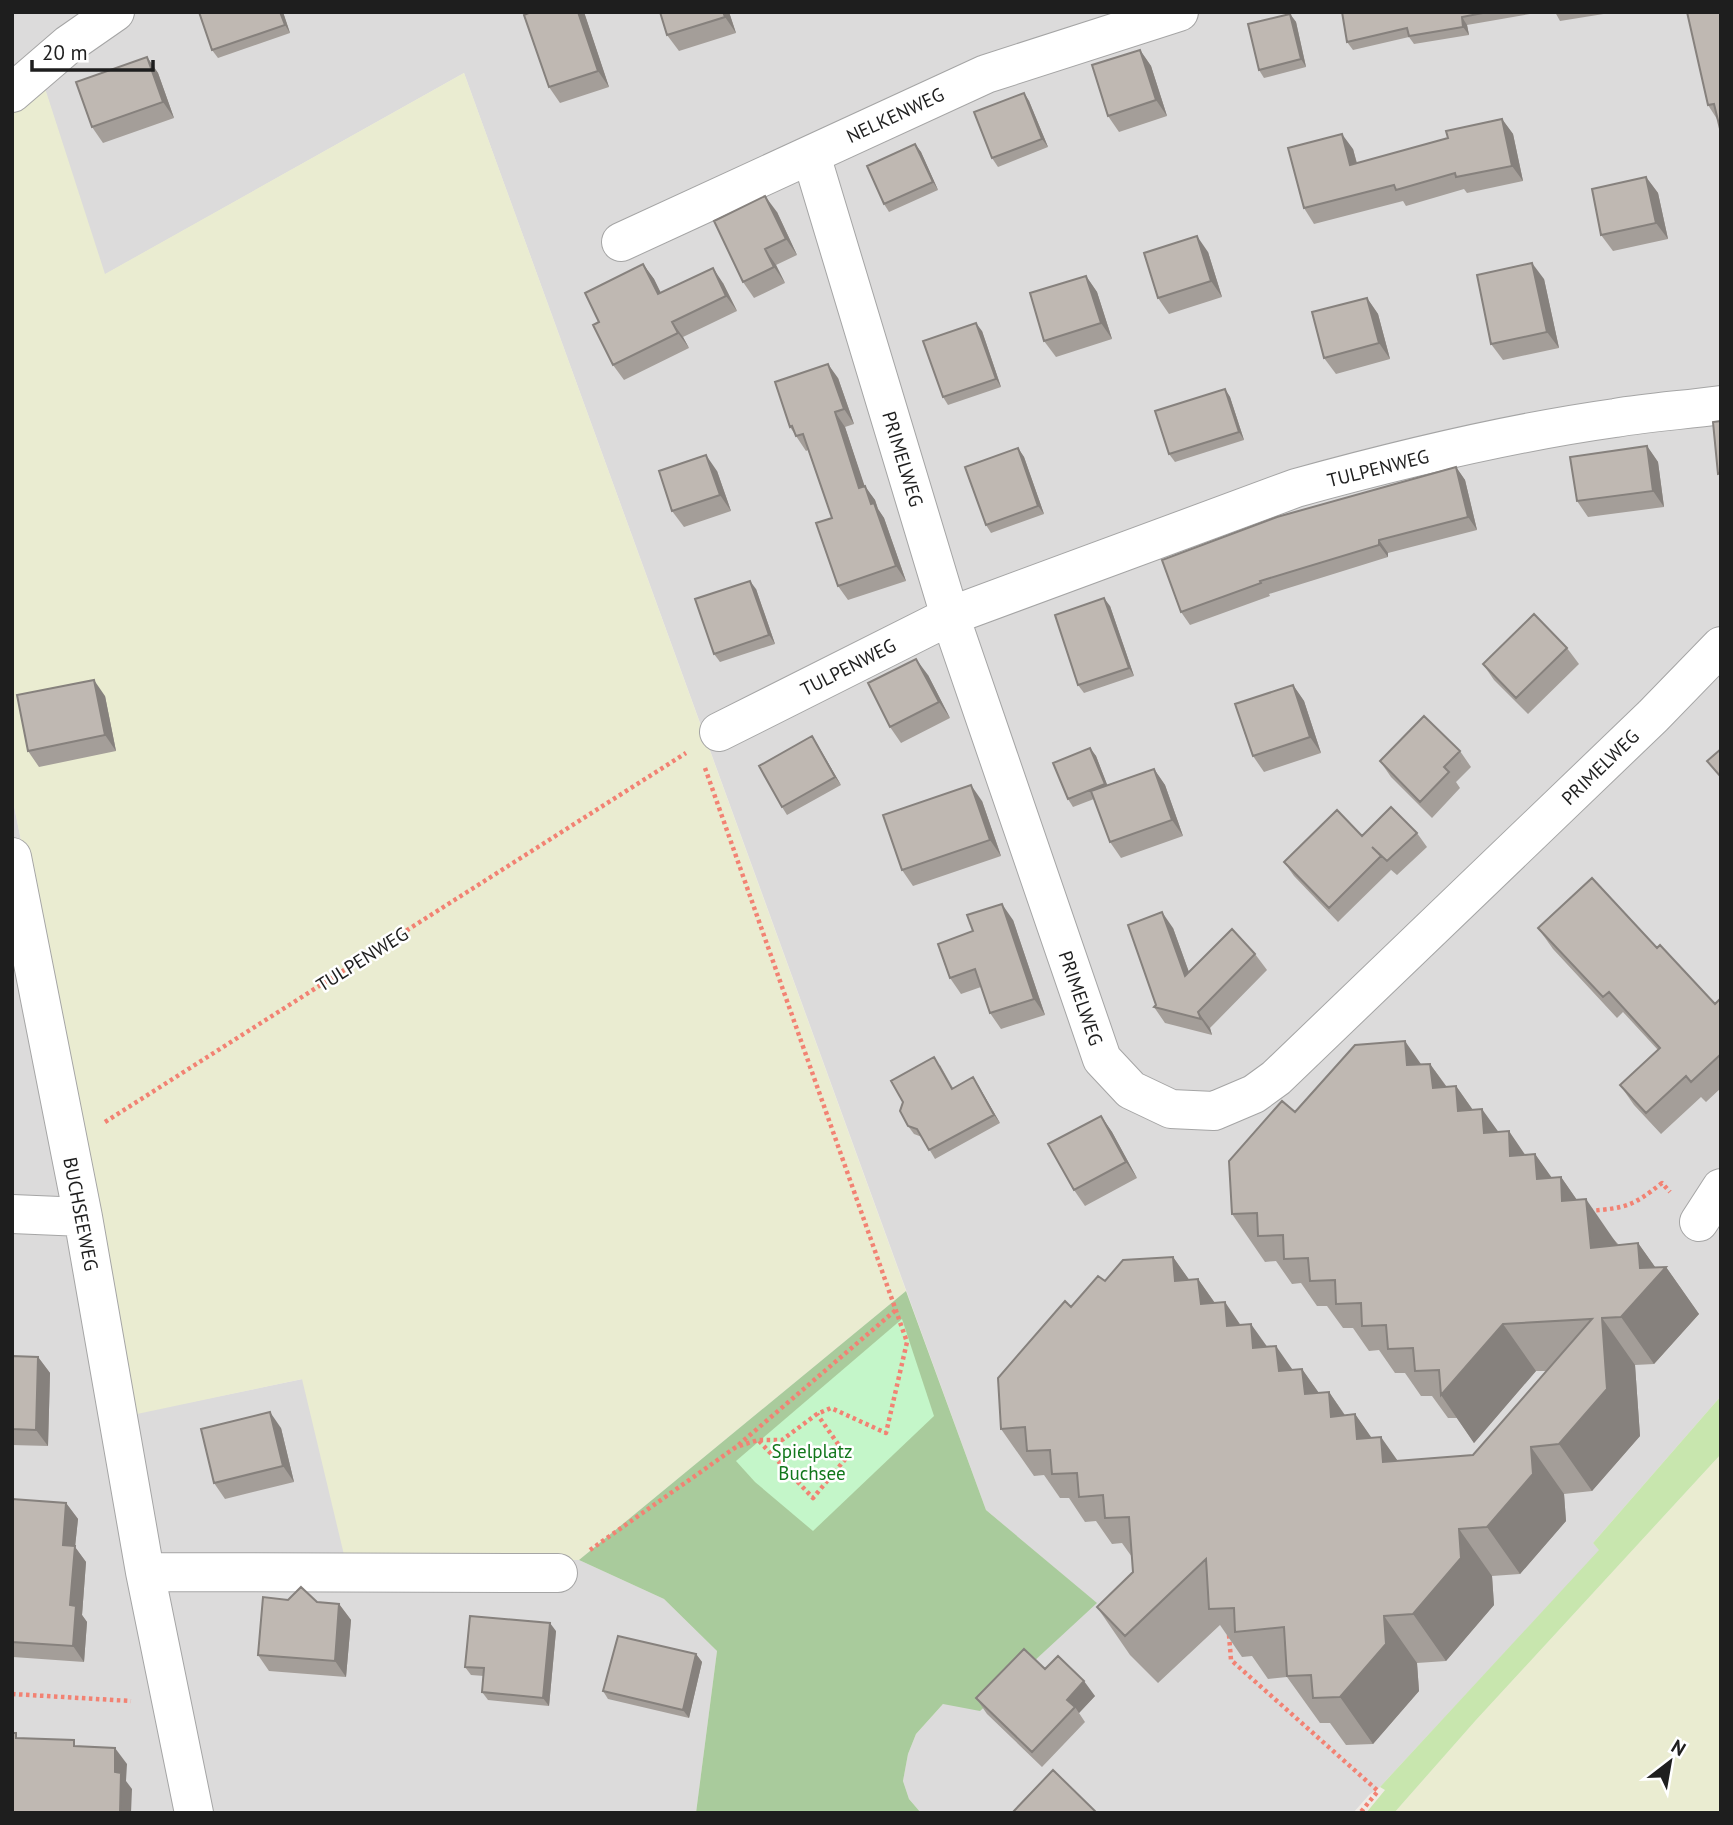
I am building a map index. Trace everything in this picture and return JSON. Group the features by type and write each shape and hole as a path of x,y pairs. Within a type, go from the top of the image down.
{"street":[{"path":"12,93 69,44 115,12"},
{"name":"NELKENWEG","path":"621,242 926,99 986,74 1179,12"},
{"name":"PRIMELWEG","path":"811,155 950,616 1102,1059 1131,1090 1171,1109 1214,1111 1254,1094 1276,1078 1653,716 1721,646"},
{"name":"TULPENWEG","path":"708,739 950,616 1296,488 1354,472 1536,432 1615,418 1721,405"},
{"name":"BUCHSEEWEG","path":"12,857 83,1217 170,1704 194,1813"},
{"path":"1699,1222 1721,1188"},
{"path":"12,1213 83,1217"},
{"path":"145,1572 558,1573"}],"path":[{"name":"TULPENWEG","path":"68,1146 708,739"},
{"path":"708,739 907,1342 886,1433 831,1408 817,1414 782,1440 758,1440 736,1447"},
{"path":"1582,1212 1629,1206 1662,1183 1699,1222"},
{"path":"558,1573 736,1447 897,1309"},
{"path":"758,1440 813,1498 847,1457 817,1414"},
{"path":"1228,1633 1231,1660 1378,1791 1360,1813"},
{"path":"12,1693 170,1704"}],"shaded area":[{"path":"12,12 1721,12 1721,1396 1593,1543 1600,1550 1353,1813 921,1813 909,1799 903,1781 908,1754 916,1734 943,1704 951,1704 1096,1603 986,1510 464,73 104,275 42,80 12,103"},
{"path":"12,796 137,1413 303,1379 346,1559 579,1560 664,1599 717,1651 696,1813 12,1813"}],"green space":[{"path":"464,73 906,1291 579,1560 345,1559 302,1379 137,1414 12,796 12,103 42,79 105,274"},
{"path":"906,1291 986,1510 1097,1603 980,1711 943,1704 916,1734 908,1754 903,1781 909,1799 921,1813 696,1813 717,1651 664,1599 579,1560"},
{"name":"Spielplatz Buchsee","path":"902,1319 934,1416 813,1531 755,1482 736,1461"},
{"path":"1721,1396 1721,1454 1394,1813 1366,1813 1385,1790 1380,1787 1599,1550 1593,1543"},
{"path":"1721,1454 1721,1813 1394,1813 1476,1720"}],"building":[{"path":"199,12 280,12 285,25 212,50"},
{"path":"531,12 578,12 598,71 549,87 524,15"},
{"path":"660,12 723,12 725,17 667,35"},
{"path":"1342,12 1488,12 1462,17 1463,27 1409,36 1407,28 1347,42"},
{"path":"1687,12 1721,12 1721,133 1714,104 1708,105"},
{"path":"1290,14 1301,59 1259,70 1248,24"},
{"path":"1140,50 1156,100 1108,116 1092,65"},
{"path":"147,57 163,102 92,127 76,82"},
{"path":"1024,93 1042,139 992,158 974,112"},
{"path":"1502,119 1512,166 1456,177 1455,173 1396,190 1394,185 1304,208 1288,148 1342,134 1350,165 1448,138 1446,131"},
{"path":"915,144 933,182 884,204 867,166"},
{"path":"1646,177 1656,223 1601,235 1592,189"},
{"path":"765,196 786,239 765,249 774,267 743,282 714,221"},
{"path":"1197,236 1211,281 1158,298 1144,253"},
{"path":"1532,263 1547,332 1491,344 1477,275"},
{"path":"643,264 658,294 713,268 726,296 672,322 678,333 613,365 593,325 599,322 585,293"},
{"path":"1086,276 1101,323 1044,341 1030,293"},
{"path":"1367,298 1379,343 1324,358 1312,312"},
{"path":"976,323 996,379 943,397 923,341"},
{"path":"828,364 844,409 835,412 859,488 865,486 871,504 874,503 896,566 838,586 816,523 832,518 803,434 796,436 792,426 790,427 775,382"},
{"path":"1225,389 1239,432 1169,454 1155,411"},
{"path":"1721,421 1721,473 1718,474 1713,422"},
{"path":"1647,446 1653,491 1577,501 1570,457"},
{"path":"1018,448 1038,506 986,525 965,467"},
{"path":"706,455 720,495 672,511 659,471"},
{"path":"1456,467 1468,517 1379,540 1379,545 1260,581 1261,583 1181,612 1162,560 1277,517"},
{"path":"750,581 769,635 714,654 695,599"},
{"path":"1104,598 1129,668 1078,685 1055,615"},
{"path":"1534,614 1567,648 1516,698 1483,664"},
{"path":"916,659 939,702 890,727 868,683"},
{"path":"94,680 105,735 28,751 17,695"},
{"path":"1293,685 1310,737 1253,756 1235,704"},
{"path":"1424,716 1460,751 1444,767 1449,772 1420,802 1380,761"},
{"path":"812,736 835,777 782,807 759,766"},
{"path":"1090,748 1105,784 1068,799 1053,763"},
{"path":"1721,749 1721,777 1707,761"},
{"path":"1154,769 1172,820 1110,842 1091,791"},
{"path":"971,785 990,840 902,870 883,815"},
{"path":"1391,807 1417,833 1387,861 1372,847 1381,856 1329,908 1284,862 1337,810 1362,836"},
{"path":"1592,878 1657,948 1660,945 1715,1004 1721,998 1721,1054 1691,1082 1686,1076 1646,1113 1620,1085 1660,1048 1609,992 1603,997 1538,928"},
{"path":"1002,904 1034,999 990,1013 975,969 950,978 938,944 973,931 967,915"},
{"path":"1162,912 1185,976 1232,929 1255,954 1198,1012 1201,1019 1154,1007 1156,1005 1128,925"},
{"path":"1405,1041 1407,1065 1430,1064 1433,1088 1456,1086 1458,1111 1482,1109 1484,1133 1509,1131 1510,1156 1535,1154 1537,1179 1561,1177 1562,1201 1586,1199 1591,1248 1638,1243 1640,1268 1666,1267 1621,1317 1602,1318 1607,1389 1559,1444 1531,1447 1533,1474 1487,1527 1459,1529 1461,1558 1413,1614 1384,1616 1386,1644 1340,1697 1313,1698 1311,1675 1287,1676 1284,1627 1235,1632 1234,1608 1209,1609 1206,1559 1125,1636 1097,1607 1133,1572 1129,1517 1105,1518 1103,1495 1079,1497 1077,1473 1052,1474 1050,1450 1027,1451 1025,1427 1001,1429 998,1378 1065,1301 1071,1307 1098,1276 1105,1281 1123,1260 1173,1257 1175,1281 1198,1279 1201,1304 1225,1302 1227,1326 1251,1324 1253,1348 1276,1346 1279,1371 1302,1369 1305,1394 1329,1392 1331,1417 1355,1414 1357,1439 1381,1437 1383,1462 1473,1455 1592,1319 1503,1324 1441,1395 1439,1370 1415,1371 1413,1348 1388,1349 1386,1325 1362,1326 1361,1303 1336,1304 1335,1280 1310,1281 1308,1258 1284,1259 1283,1235 1258,1236 1257,1213 1232,1214 1229,1161 1282,1101 1295,1112 1355,1045"},
{"path":"934,1057 952,1089 973,1077 994,1115 929,1150 917,1129 908,1126 900,1111 903,1102 891,1081"},
{"path":"1101,1116 1126,1162 1074,1190 1048,1144"},
{"path":"12,1356 38,1357 36,1430 12,1429"},
{"path":"270,1412 283,1466 214,1483 201,1429"},
{"path":"12,1499 66,1503 63,1545 75,1546 70,1605 76,1606 73,1646 12,1642"},
{"path":"301,1587 317,1602 339,1604 335,1661 258,1655 263,1597 288,1600"},
{"path":"470,1616 550,1623 543,1698 482,1692 484,1668 465,1667"},
{"path":"618,1636 696,1654 683,1710 603,1691"},
{"path":"1024,1649 1045,1669 1058,1656 1084,1681 1067,1700 1075,1707 1032,1752 976,1698"},
{"path":"12,1733 16,1733 16,1738 74,1740 74,1746 115,1748 115,1772 121,1773 120,1813 12,1813"},
{"path":"1053,1770 1097,1813 1012,1813"}]}
